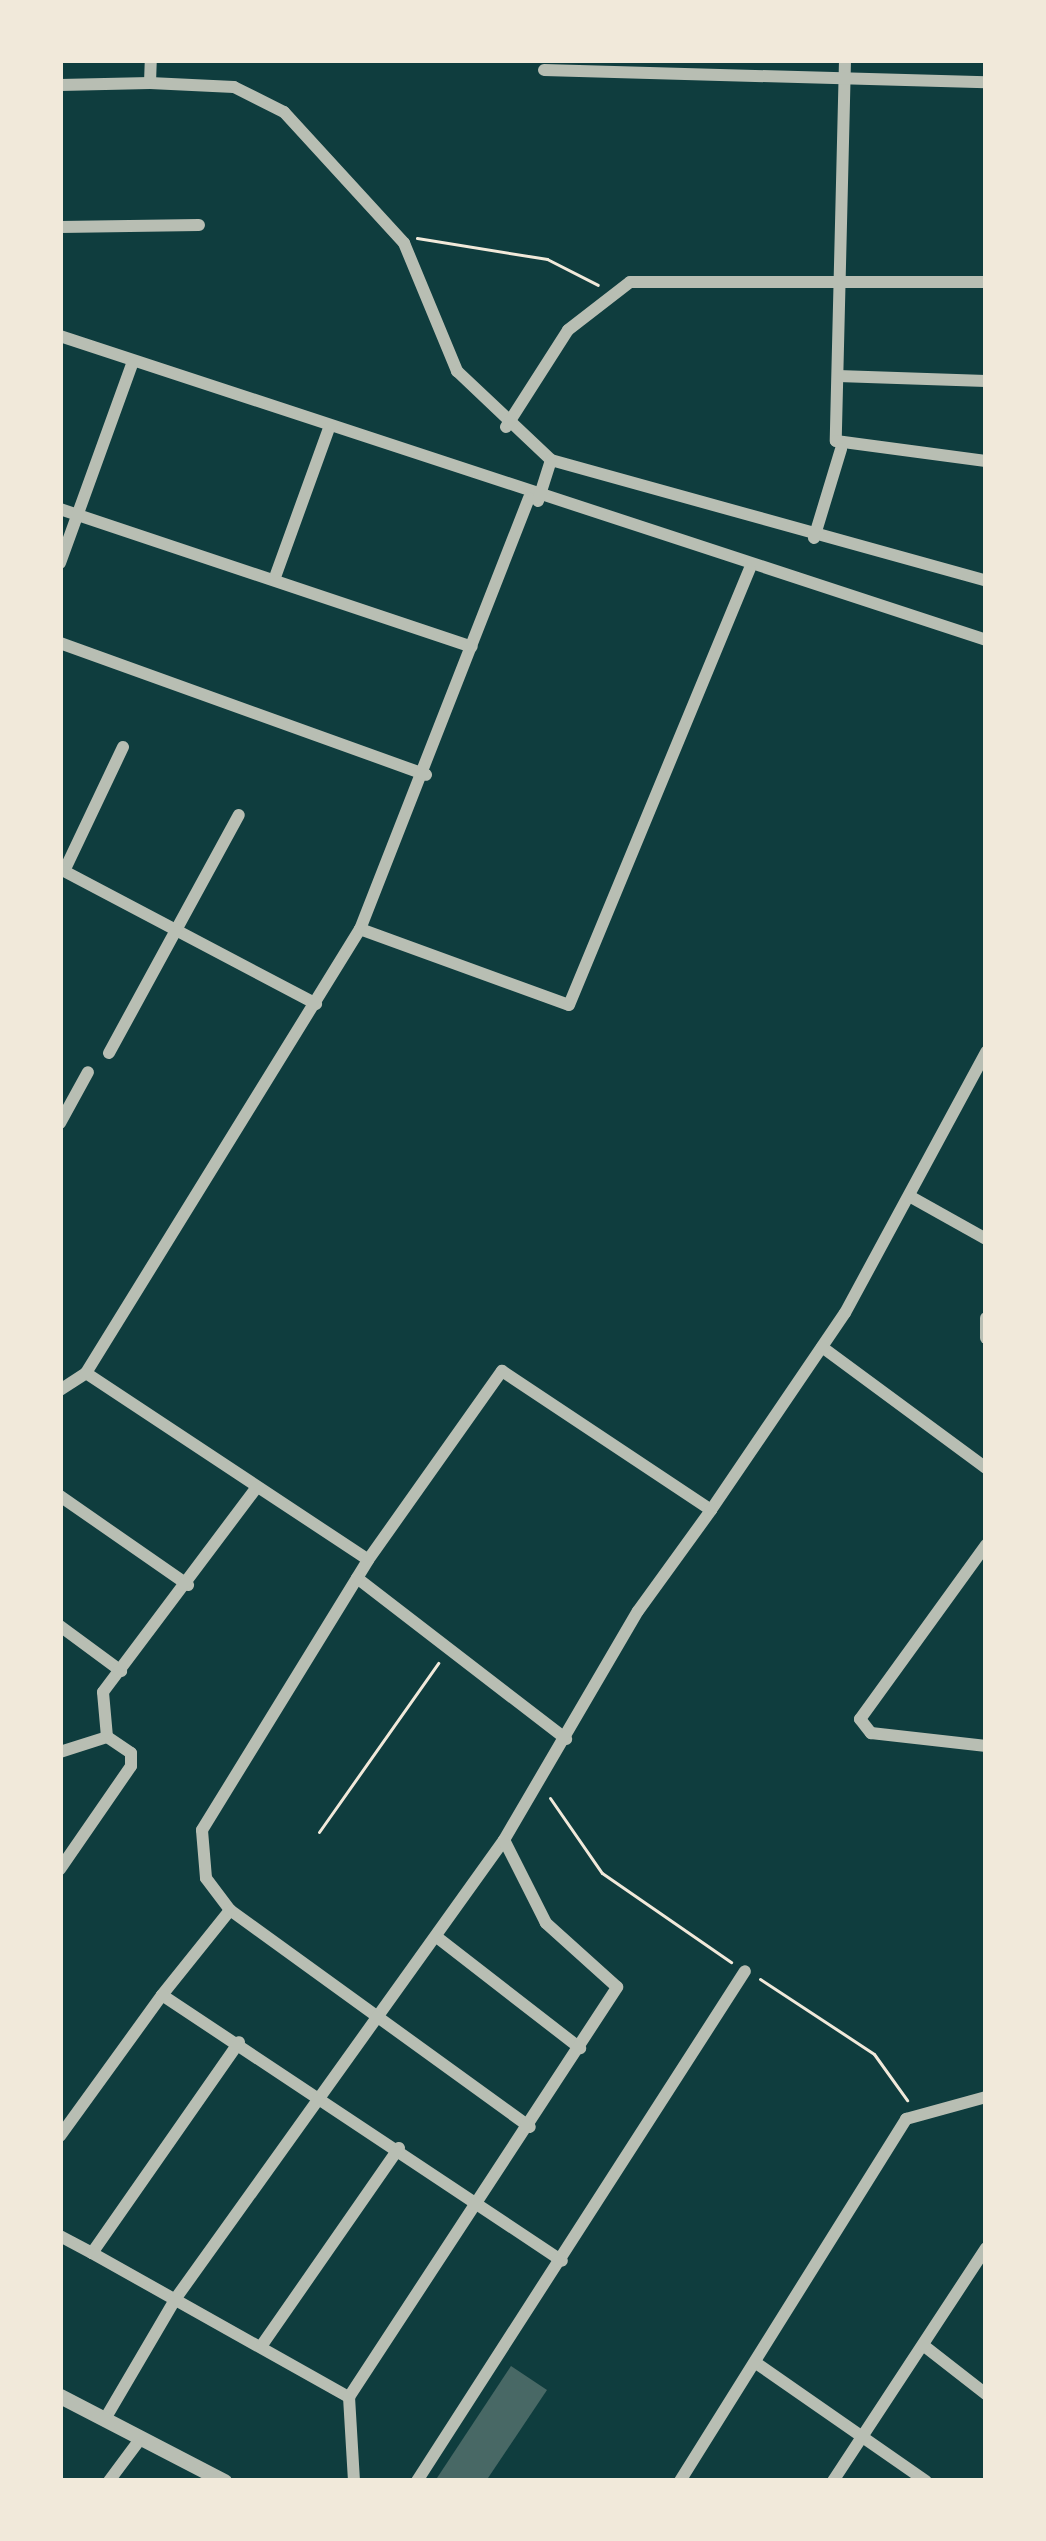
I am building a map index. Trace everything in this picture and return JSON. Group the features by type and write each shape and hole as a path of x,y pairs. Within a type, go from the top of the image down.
{"street":[{"path":"150,83 151,60"},
{"path":"814,538 841,449 838,376 845,60"},
{"path":"544,70 986,82"},
{"path":"60,85 150,83 260,95 404,243 457,371 506,427 551,460 814,538 986,581"},
{"path":"60,227 199,225"},
{"path":"506,427 558,343 610,293 647,278 986,282"},
{"path":"60,336 533,499 986,640"},
{"path":"60,563 133,361"},
{"path":"838,376 986,381"},
{"path":"274,580 329,428"},
{"path":"841,449 986,461"},
{"path":"60,1390 86,1373 359,928 426,775 472,647 551,460"},
{"path":"60,509 472,647"},
{"path":"359,928 569,1005 750,569"},
{"path":"60,643 426,775"},
{"path":"123,747 62,868 316,1004"},
{"path":"109,1053 239,815"},
{"path":"105,2419 176,2298 320,2092 385,2014 504,1840 711,1510 836,1328 984,1062"},
{"path":"60,1123 88,1072"},
{"path":"911,1196 986,1239"},
{"path":"986,1318 986,1338"},
{"path":"822,1347 986,1468"},
{"path":"530,2127 385,2014 230,1910 206,1878 202,1830 368,1561 502,1371 711,1510"},
{"path":"86,1373 368,1561"},
{"path":"107,1738 102,1695 257,1487"},
{"path":"60,1496 188,1585"},
{"path":"986,1545 860,1719 871,1733 986,1746"},
{"path":"357,1578 566,1739"},
{"path":"60,1626 122,1671"},
{"path":"60,1752 107,1738 131,1753 131,1766 60,1869"},
{"path":"354,2481 349,2397 530,2127 616,1982 545,1923 504,1840"},
{"path":"60,2136 230,1910"},
{"path":"438,1938 580,2048"},
{"path":"417,2481 745,1971"},
{"path":"162,1995 320,2092 562,2260"},
{"path":"92,2253 239,2042"},
{"path":"680,2481 906,2119 986,2097"},
{"path":"262,2345 398,2148"},
{"path":"60,2236 349,2397"},
{"path":"833,2481 986,2248"},
{"path":"923,2345 986,2394"},
{"path":"756,2363 926,2481"},
{"path":"60,2396 224,2481"},
{"path":"109,2481 141,2438"}],"path":[{"path":"404,243 455,236 497,258 562,264 610,293"},
{"path":"319,1832 446,1651"},
{"path":"539,1781 602,1873 874,2054 904,2092 906,2119"}],"building":[{"path":"511,2366 547,2390 486,2481 435,2481"}]}
